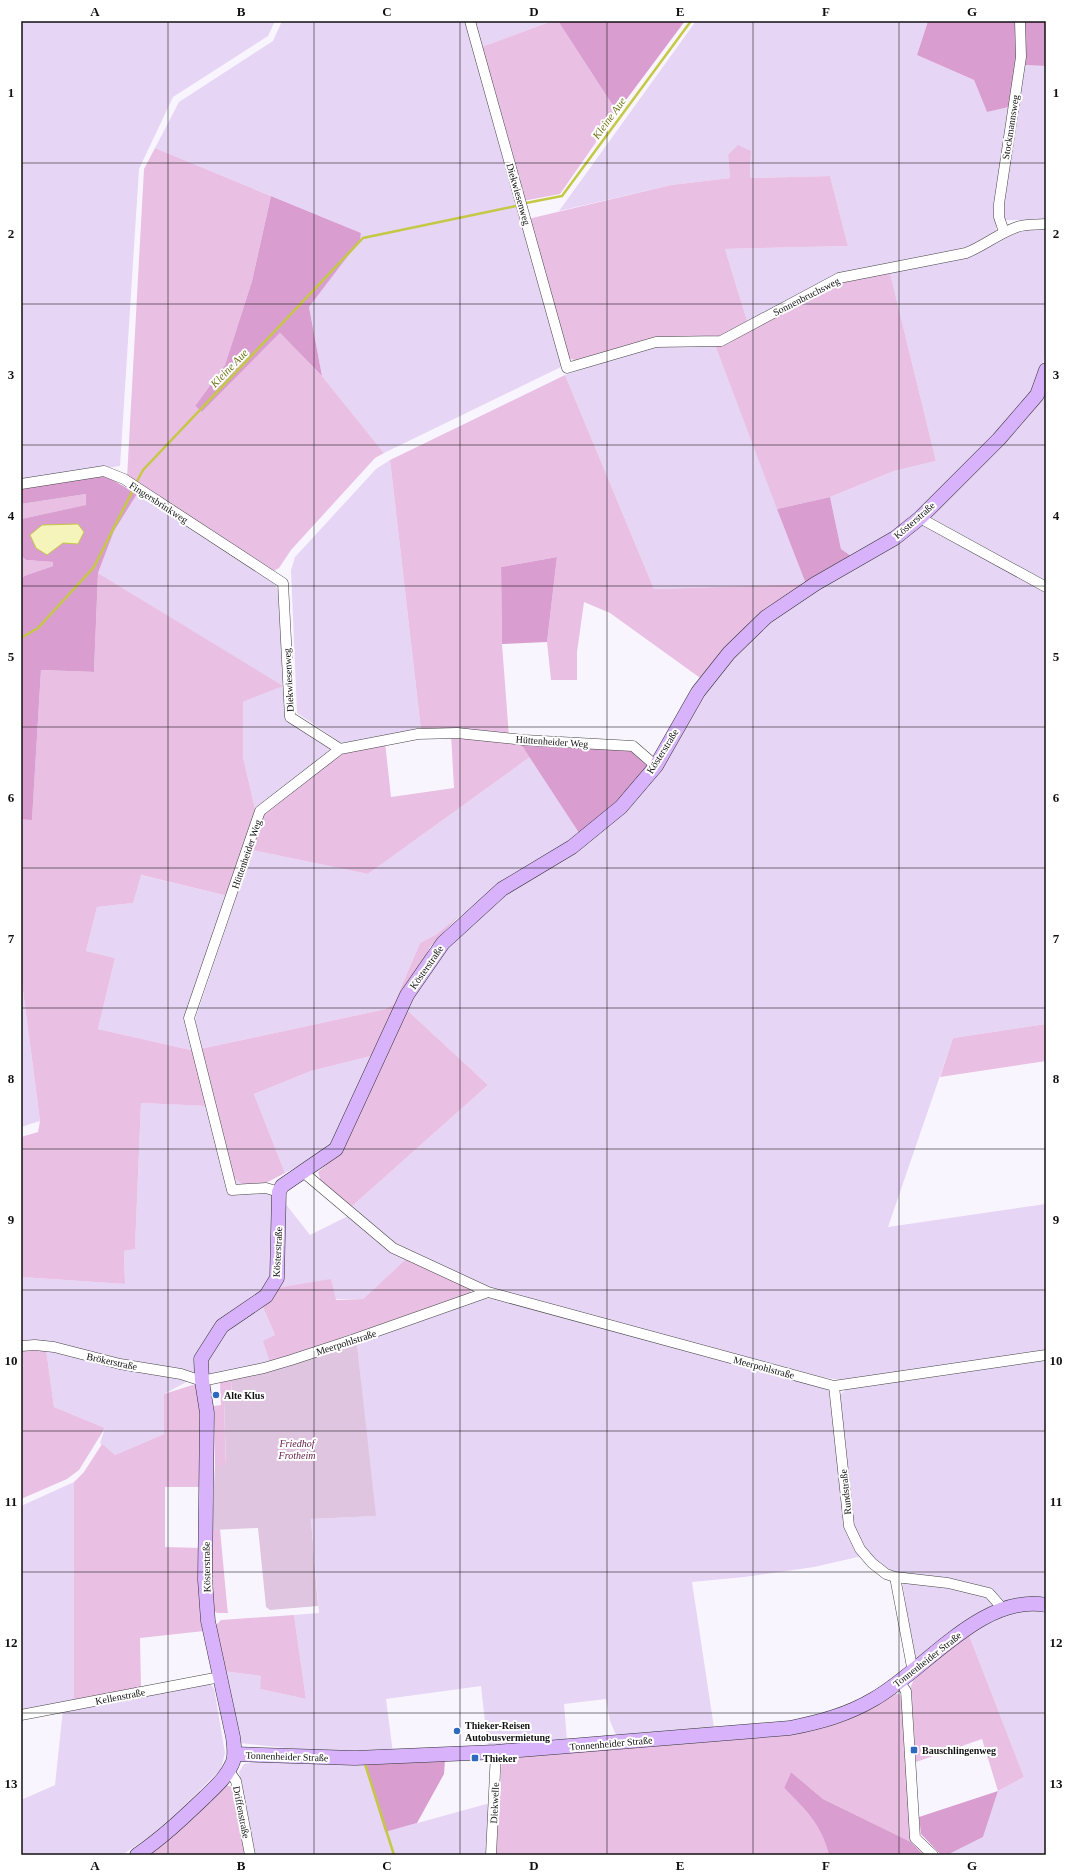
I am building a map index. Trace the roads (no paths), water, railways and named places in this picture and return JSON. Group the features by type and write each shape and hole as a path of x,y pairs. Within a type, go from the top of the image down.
{"main road":[{"name":"Kösterstraße","path":"234,1754 233,1737 208,1622 205,1580 207,1413 202,1381 201,1359 222,1326 266,1296 277,1278 279,1192 282,1186 336,1149 407,995 443,943 502,889 572,847 621,807 656,766 698,692 729,653 766,617 815,584 895,538 920,518 999,439 1037,395 1046,370"},
{"name":"Tonnenheider Straße","path":"137,1855 154,1844 221,1781 233,1764 234,1754 355,1758 496,1752 790,1728 817,1723 853,1710 875,1699 967,1628 1003,1609 1020,1605 1046,1605"}],"street":[{"name":"Diekwiesenweg","path":"470,21 567,368"},
{"name":"Stockmannsweg","path":"1004,232 999,218 999,204 1022,57 1020,21"},
{"name":"Sonnenbruchsweg","path":"567,368 656,342 721,341 839,278 966,253 982,246 1004,232 1019,226 1046,224"},
{"name":"Fingersbrinkweg","path":"21,484 104,471 124,479 283,583"},
{"path":"920,518 1046,587"},
{"name":"Diekwiesenweg","path":"283,583 290,717 340,749"},
{"name":"Hüttenheider Weg","path":"279,1192 266,1188 232,1190 189,1018 260,812 340,749 418,734 457,733 524,740 633,746 656,766"},
{"name":"Meerpohlstraße","path":"303,1172 392,1248 488,1292 834,1386 1046,1355"},
{"name":"Meerpohlstraße","path":"202,1381 278,1364 352,1340 488,1292"},
{"name":"Brökerstraße","path":"21,1346 35,1345 54,1347 120,1364 180,1374 202,1381"},
{"name":"Rundstraße","path":"834,1386 849,1526 860,1549 886,1574 895,1578 948,1583 988,1593 1003,1609"},
{"path":"895,1578 912,1667 914,1669"},
{"name":"Kellenstraße","path":"21,1715 220,1677"},
{"path":"900,1681 906,1691 915,1838 933,1855"},
{"name":"Diekwelle","path":"491,1855 496,1752"},
{"name":"Driffenstraße","path":"228,1771 236,1781 250,1855"}],"waterway":[{"name":"Kleine Aue","path":"526,203 562,196 691,21"},
{"name":"Kleine Aue","path":"136,483 143,470 363,238 516,206"},
{"name":"Kleine Aue","path":"21,638 38,628 94,567 134,488"},
{"path":"365,1764 394,1855"}],"place":[{"name":"Alte Klus","path":"216,1395"},
{"name":"Thieker-Reisen Autobusvermietung","path":"457,1731"},
{"name":"Bauschlingenweg","path":"914,1750"},
{"name":"Thieker","path":"475,1758"}],"park label":[{"name":"Friedhof Frotheim","path":"297,1448"}]}
